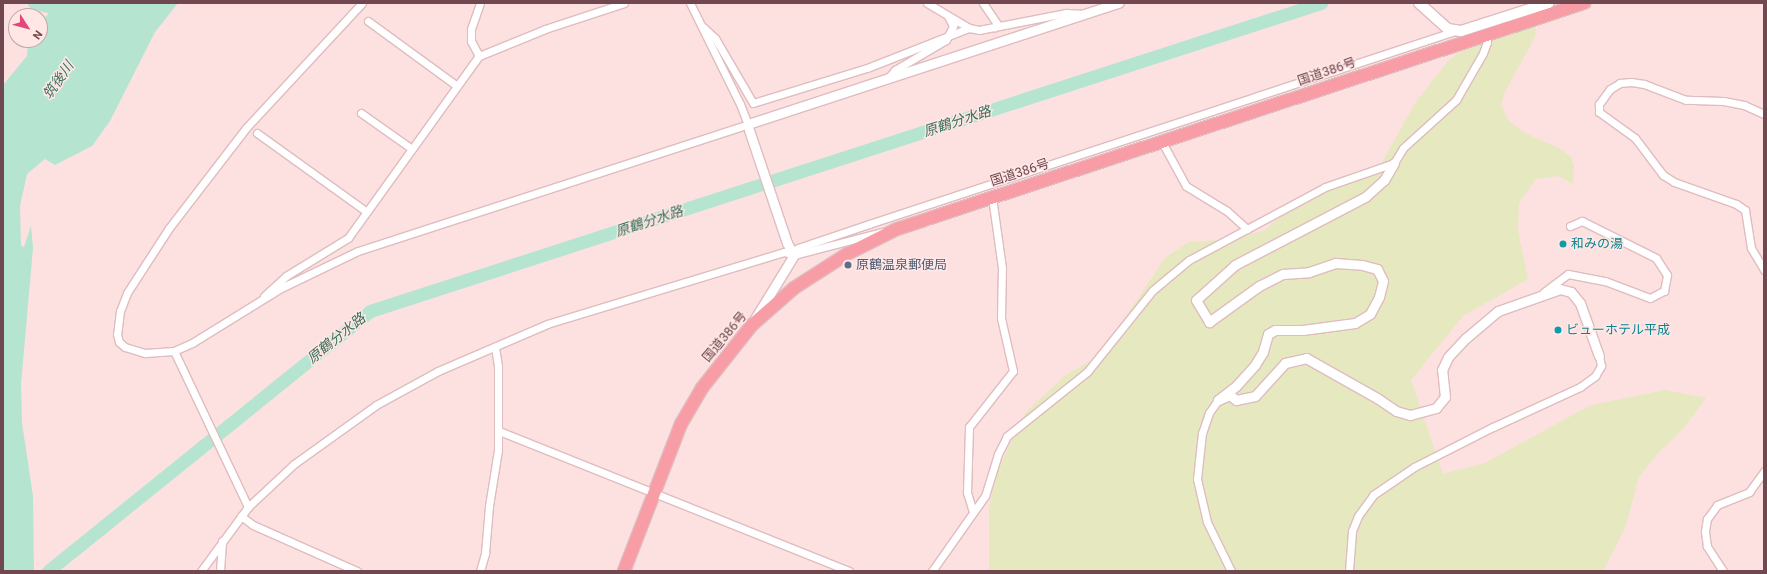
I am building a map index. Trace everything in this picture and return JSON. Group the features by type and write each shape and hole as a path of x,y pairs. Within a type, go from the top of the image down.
{"highway":[{"name":"国道386号","path":"624,571 654,492 690,408 723,359 752,325 810,276 847,254 897,229 1485,34 1584,3"}],"main road":[{"path":"1419,3 1452,30 1469,30 1549,3"}],"street":[{"path":"362,3 224,154 169,228 127,293 118,324 119,342 132,351 175,354 258,301 358,251 748,127 1119,3"},
{"path":"479,56 471,42 471,30 480,3"},
{"path":"258,301 286,276 340,245 367,212 479,56 545,29 624,3"},
{"path":"690,3 748,127 787,243 794,255"},
{"path":"926,3 969,28 979,30 1066,13 1086,14"},
{"path":"983,3 997,24 995,27"},
{"path":"886,80 895,70 943,43 951,33 952,26 948,16"},
{"path":"368,21 457,86"},
{"path":"702,26 715,38 753,103 870,67 951,33 969,28"},
{"path":"752,325 798,248 1452,30"},
{"path":"1231,571 1207,522 1197,479 1202,433 1209,413 1218,400 1236,386 1255,365 1263,352 1268,334 1275,330 1302,330 1355,323 1370,314 1383,281 1377,269 1362,264 1335,263 1309,272 1283,274 1259,286 1209,322 1196,300 1235,265 1365,197 1384,180 1403,148 1456,100 1483,53 1487,42 1485,34"},
{"path":"1764,114 1744,105 1723,101 1686,100 1644,84 1631,82 1620,83 1610,89 1599,104 1599,112 1635,138 1662,175 1674,182 1736,204 1746,210 1751,248 1764,270"},
{"path":"361,113 412,149"},
{"path":"257,133 367,212"},
{"path":"1162,142 1186,186 1226,211 1247,229"},
{"path":"932,571 990,485 998,454 1007,436 1083,376 1153,290 1166,277 1189,260 1325,187 1394,163"},
{"path":"973,512 967,492 968,427 1013,372 1001,318 1002,268 992,197"},
{"path":"1540,296 1568,274 1605,281 1650,298 1664,291 1667,275 1656,258 1582,221 1570,226"},
{"path":"201,571 241,516 247,505 303,457 376,405 438,371 547,324 784,252 794,255 897,229"},
{"path":"1218,400 1230,395 1236,400 1255,396 1285,363 1306,358 1377,398 1396,411 1410,415 1436,408 1445,397 1442,370 1448,357 1498,311 1560,289 1572,292 1580,303 1599,356 1601,366 1595,376 1580,387 1500,424 1414,467 1373,495 1358,516 1352,531 1349,571"},
{"path":"480,571 485,554 499,431 496,418 498,366 495,346"},
{"path":"175,354 247,505"},
{"path":"499,431 849,571"},
{"path":"1723,571 1707,546 1705,531 1707,519 1717,505 1750,492 1764,471"},
{"path":"241,516 253,525 358,571"},
{"path":"220,571 222,541"}],"shaded area":[{"path":"1532,22 1536,31 1535,37 1505,92 1501,105 1508,120 1523,132 1561,149 1571,157 1574,166 1573,184 1558,176 1536,179 1519,203 1518,231 1528,279 1463,316 1411,380 1443,474 1485,463 1591,405 1665,390 1706,398 1682,430 1659,452 1639,477 1625,528 1603,571 989,571 989,507 998,469 1026,412 1067,374 1090,361 1108,343 1165,258 1188,242 1235,239 1265,230 1272,223 1306,201 1381,164 1415,103 1448,61 1480,37"}],"water":[{"name":"筑後川","path":"58,3 178,3 155,32 110,121 92,146 55,165 45,159 27,174 20,206 21,246 24,247 31,226 33,248 21,384 22,423 33,496 34,571 3,571 3,85 27,56 28,48 48,48 48,14"}],"waterway":[{"path":"34,3 72,11"},
{"name":"原鶴分水路","path":"48,571 370,311 1321,3"}],"place":[{"name":"和みの湯","path":"1563,244"},
{"name":"原鶴温泉郵便局","path":"848,265"},
{"name":"ビューホテル平成","path":"1558,330"}]}
